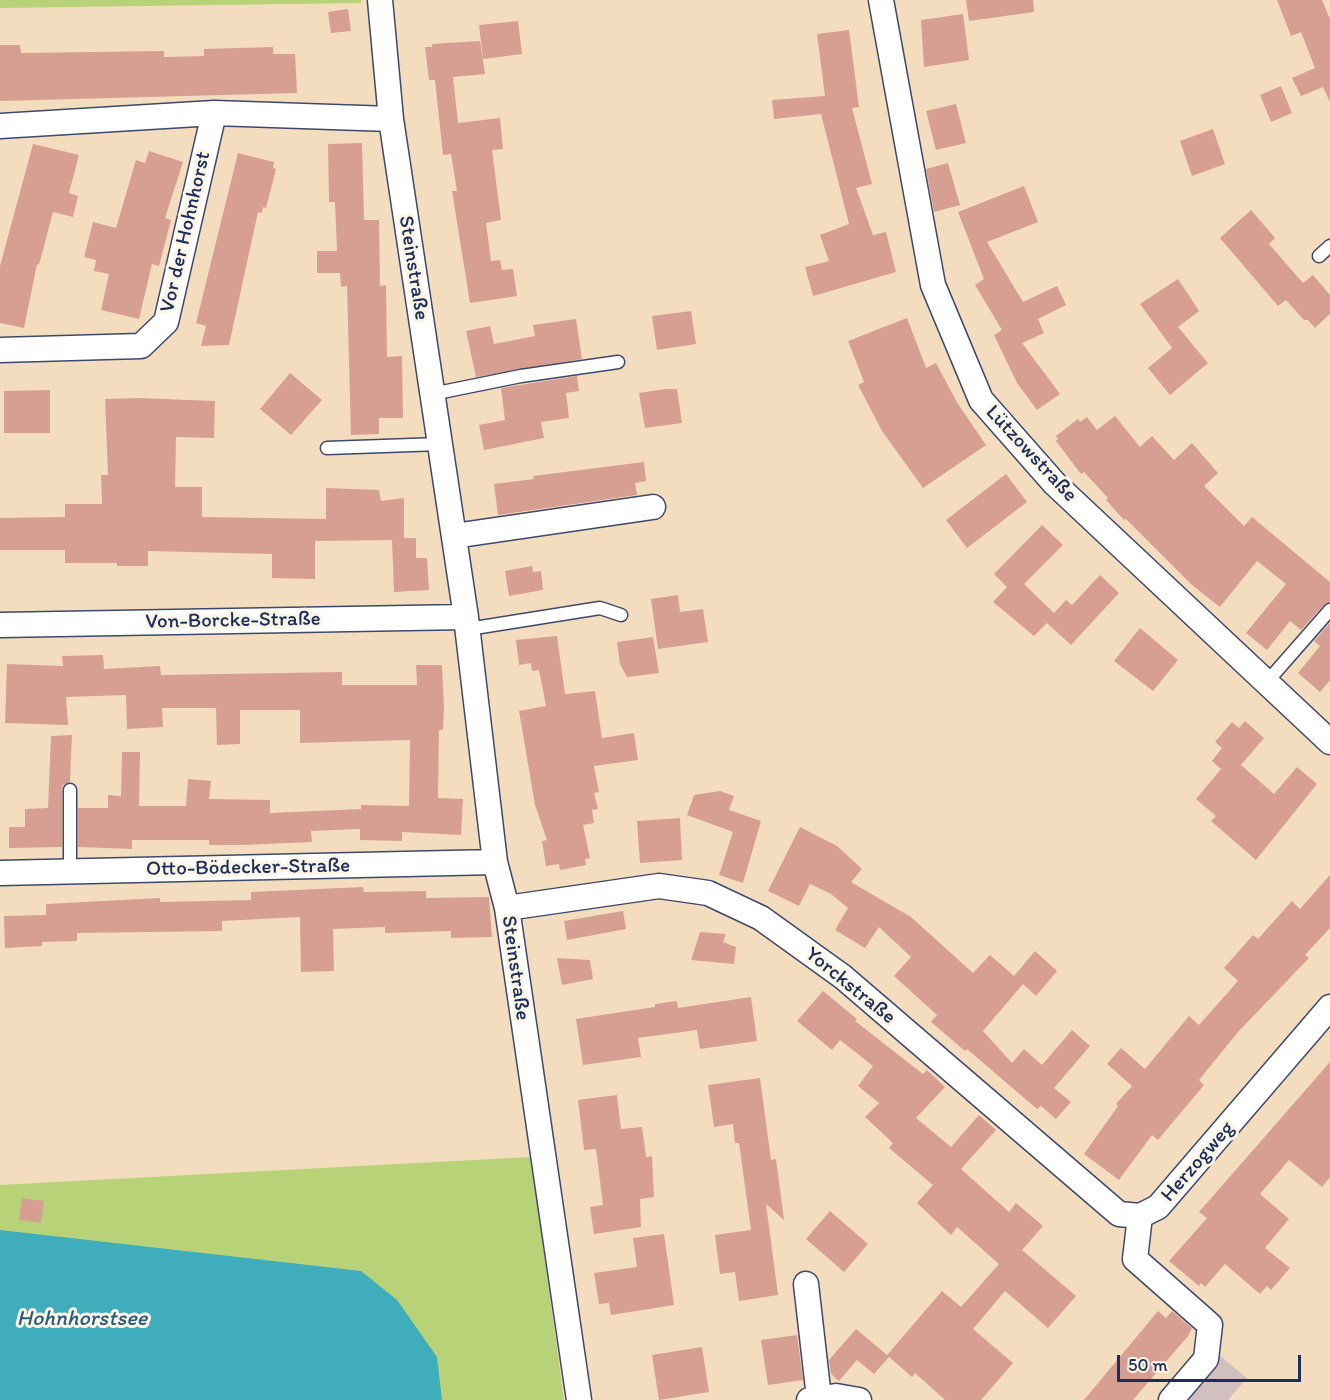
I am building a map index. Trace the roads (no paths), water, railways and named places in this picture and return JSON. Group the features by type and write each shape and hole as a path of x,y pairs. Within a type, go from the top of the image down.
{"street":[{"name":"Steinstraße","path":"380,0 391,119 467,623 495,862 507,908 579,1400"},
{"name":"Lützowstraße","path":"881,0 933,285 981,400 1055,484 1330,742"},
{"path":"0,126 214,113 391,119"},
{"name":"Vor der Hohnhorst","path":"0,350 141,346 166,322 214,113"},
{"path":"454,536 653,507"},
{"name":"Von-Borcke-Straße","path":"0,625 467,623"},
{"name":"Otto-Bödecker-Straße","path":"0,873 495,862"},
{"name":"Yorckstraße","path":"507,908 659,886 708,893 761,918 843,977 1119,1214 1140,1216"},
{"name":"Herzogweg","path":"1171,1400 1206,1359 1210,1324 1136,1258 1140,1216 1158,1208 1330,1007"},
{"path":"806,1284 814,1399 836,1396 859,1400"}],"lane":[{"path":"1319,256 1330,246"},
{"path":"432,394 521,376 618,362"},
{"path":"327,448 440,444"},
{"path":"467,623 600,608 621,615"},
{"path":"1266,683 1330,610"},
{"path":"70,790 70,872"}],"water":[{"name":"Hohnhorstsee","path":"0,1230 361,1271 397,1300 437,1357 442,1400 0,1400"}]}
